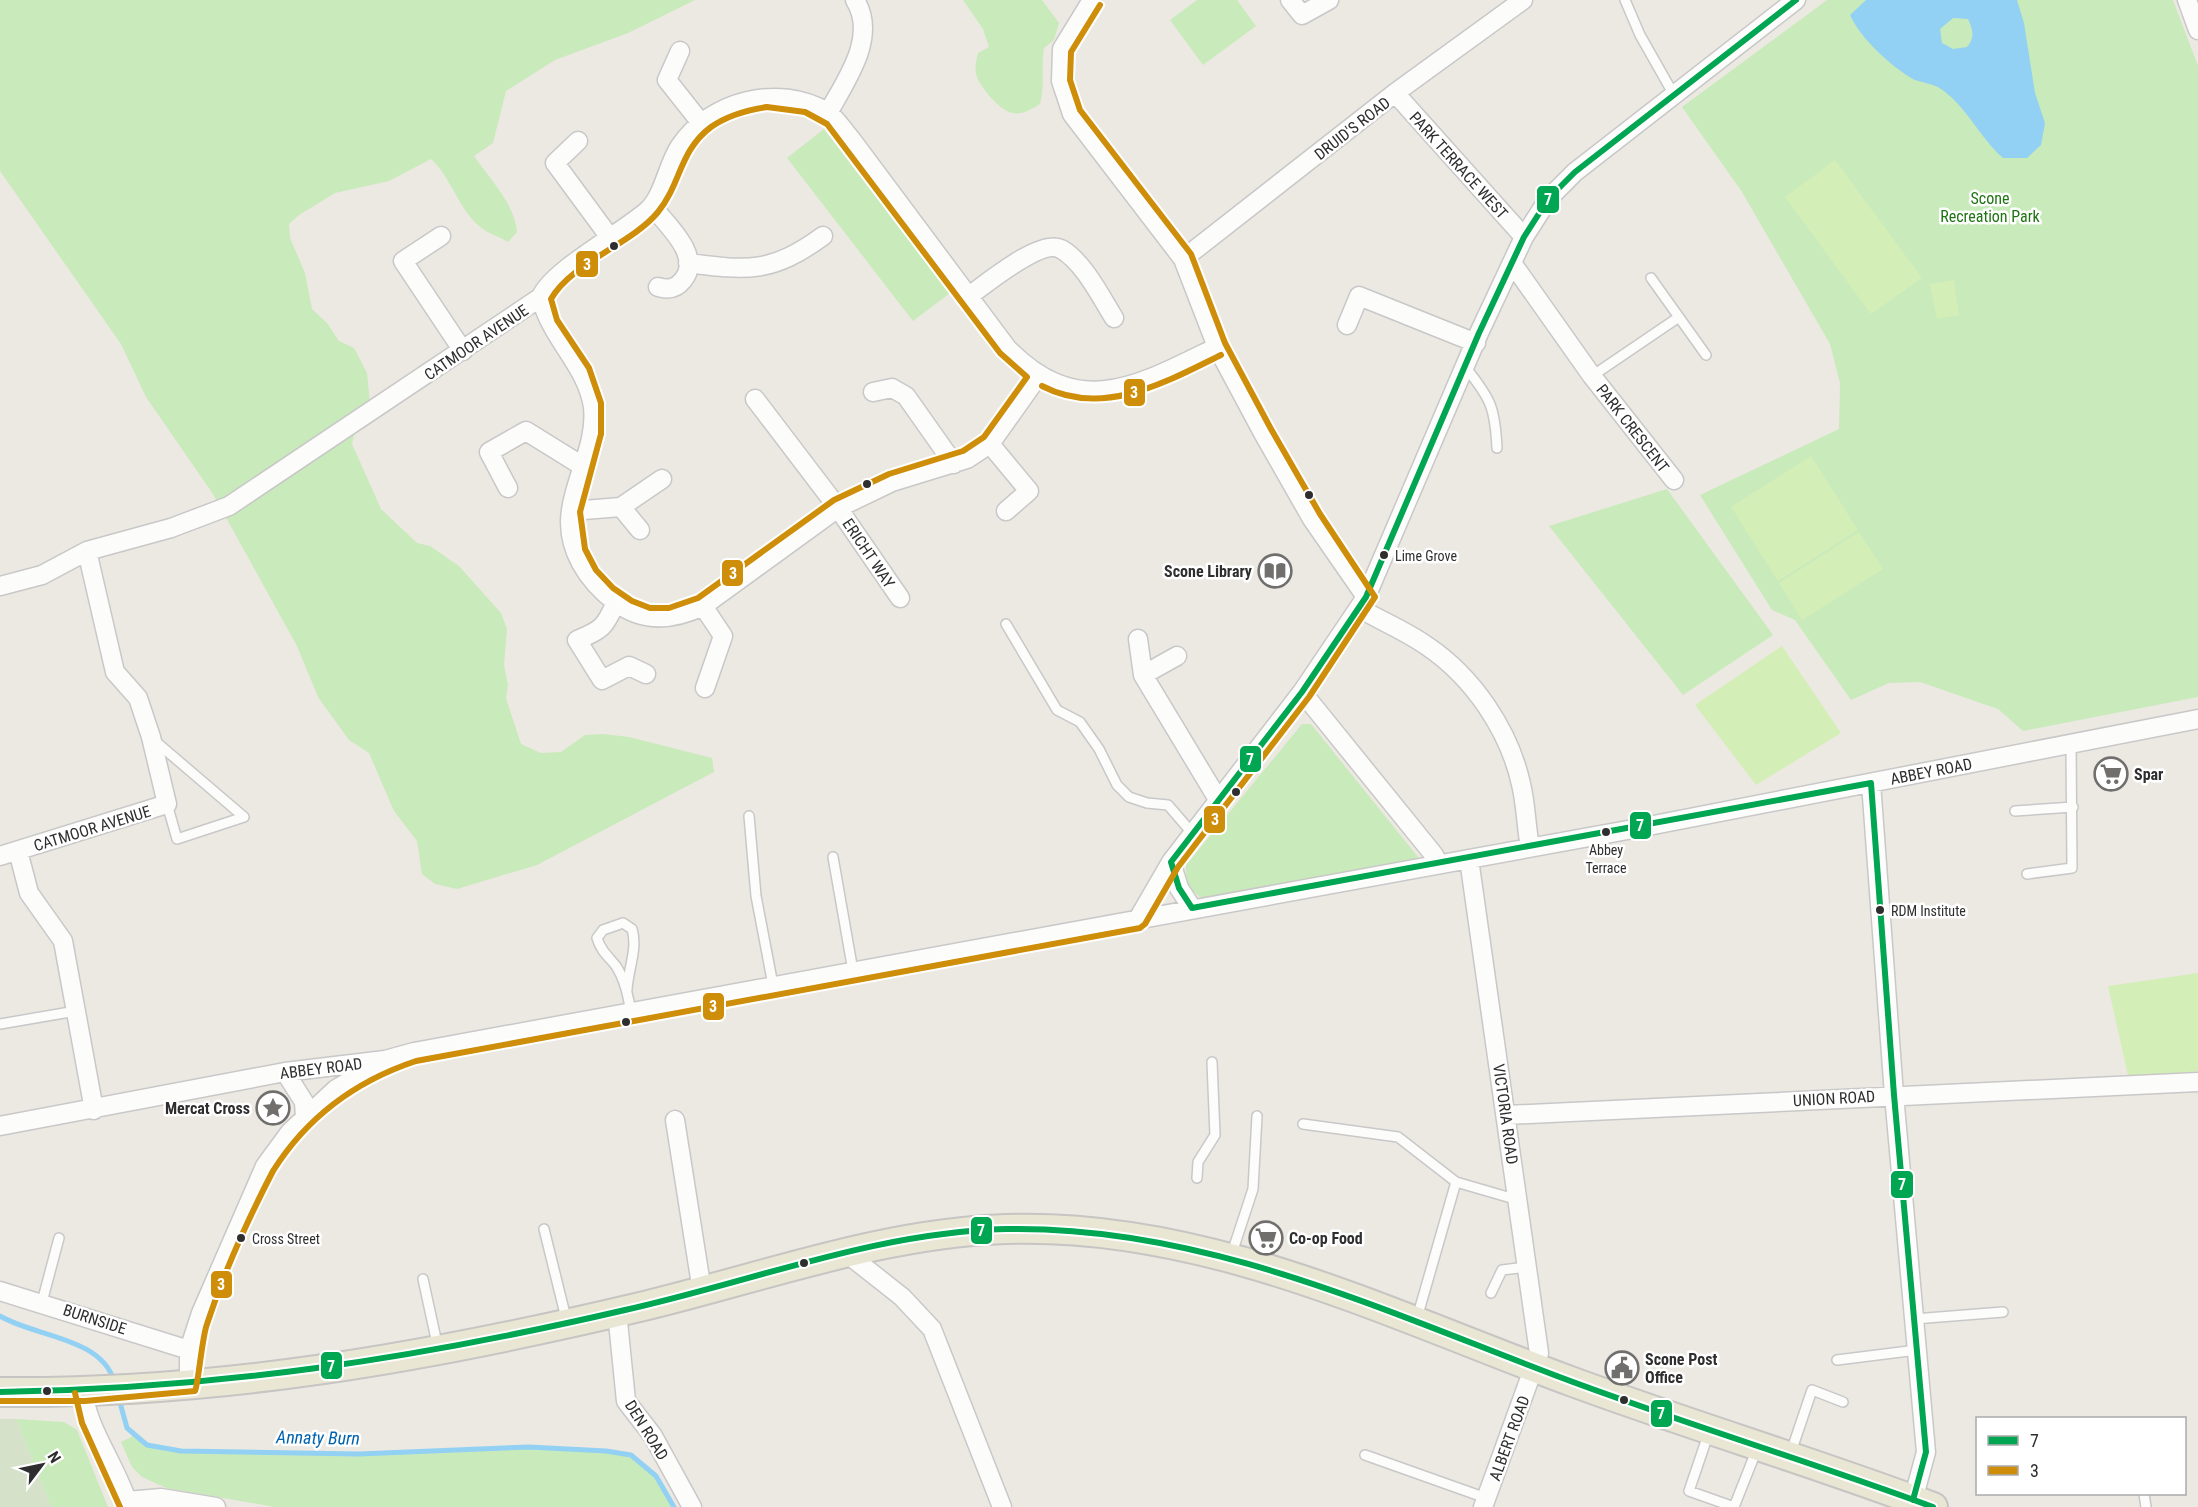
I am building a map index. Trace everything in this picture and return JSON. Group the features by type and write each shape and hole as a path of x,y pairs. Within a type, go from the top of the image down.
{"main road":[{"path":"0,1392 97,1392 270,1378 439,1350 567,1324 702,1291 845,1252 899,1241 1008,1228 1109,1234 1191,1244 1334,1291 1534,1368 1923,1503"}],"street":[{"path":"828,113 860,53 864,13 855,0"},
{"path":"1092,0 1062,50 1061,81 1072,114 1183,260 1217,347 1312,519 1363,602 1427,645 1458,672 1480,698 1500,729 1521,783 1530,847"},
{"path":"1290,0 1302,15 1329,0"},
{"name":"DRUID'S ROAD","path":"1183,260 1395,93 1523,0"},
{"path":"1138,919 1171,862 1302,692 1363,602 1512,263 1524,237 1549,198 1575,172 1796,0"},
{"path":"2187,0 2198,30"},
{"path":"680,51 666,80 701,123"},
{"name":"PARK TERRACE WEST","path":"1395,93 1524,237"},
{"name":"CATMOOR AVENUE","path":"0,586 42,575 87,551 171,528 228,506 464,351 541,297 545,288 652,206 679,148 701,123 715,111 767,97 802,102 828,113 851,139 1007,348 1039,375 1069,388 1103,391 1168,371 1217,347"},
{"path":"578,141 555,164 611,238"},
{"path":"652,206 684,245 688,262 686,278 677,286 667,289 658,287"},
{"path":"441,236 403,261 464,351"},
{"path":"688,262 750,269 774,264 798,255 823,236"},
{"path":"969,296 1031,253 1049,247 1060,248 1086,273 1114,318"},
{"name":"PARK CRESCENT","path":"1512,263 1592,375 1674,480"},
{"path":"1347,326 1359,296 1476,343"},
{"path":"541,297 545,314 578,365 593,407 593,427 571,511 577,556 591,579 616,602 636,613 664,619 688,614 703,606 838,508 892,482 967,459 990,444 1039,375"},
{"path":"873,392 892,388 906,396 954,464"},
{"name":"ERICHT WAY","path":"755,399 838,508 900,598"},
{"path":"508,488 489,452 526,431 584,467"},
{"path":"990,444 1029,491 1006,511"},
{"path":"571,511 621,507 662,479"},
{"path":"621,507 640,530"},
{"name":"CATMOOR AVENUE","path":"9,853 167,804 151,737 138,698 115,672 87,551"},
{"path":"616,602 606,625 597,632 577,640 602,680 629,666 646,674"},
{"path":"703,606 723,636 705,688"},
{"path":"1138,639 1143,675 1219,801"},
{"path":"1143,675 1177,656"},
{"path":"1302,692 1434,855 1438,864"},
{"name":"ABBEY ROAD","path":"0,1126 285,1072 385,1060 414,1052 773,985 1469,859 2071,745 2198,718"},
{"path":"1871,783 1894,1095 1926,1452 1923,1503"},
{"path":"9,853 29,893 63,941 94,1110"},
{"name":"VICTORIA ROAD","path":"1469,859 1539,1353 1534,1368"},
{"path":"1171,862 1179,888 1192,908"},
{"path":"189,1384 189,1350 201,1313 265,1166 290,1132 336,1089 385,1060"},
{"path":"285,1072 304,1102 305,1117"},
{"name":"UNION ROAD","path":"1506,1115 2198,1082"},
{"path":"675,1120 702,1291"},
{"path":"845,1252 902,1296 932,1329 1002,1507"},
{"name":"BURNSIDE","path":"0,1291 42,1302 189,1350"},
{"name":"DEN ROAD","path":"617,1312 626,1401 653,1437 692,1507"},
{"name":"ALBERT ROAD","path":"1485,1503 1534,1368"},
{"path":"97,1392 85,1409 128,1504 161,1498 216,1507"}],"lane":[{"path":"1624,0 1640,35 1674,95"},
{"path":"1652,278 1706,355"},
{"name":"PARK CRESCENT","path":"1592,375 1679,317"},
{"path":"1466,368 1485,392 1495,414 1497,448"},
{"path":"1006,624 1057,710 1080,722 1118,784 1129,796 1147,803 1168,805 1193,834"},
{"path":"151,737 244,817 177,838 167,804"},
{"path":"2027,874 2072,868 2071,745"},
{"path":"2015,811 2073,807"},
{"path":"749,816 756,896 773,985"},
{"path":"833,858 853,971"},
{"path":"627,990 616,967 600,950 597,938 603,930 623,923 632,929 636,942 628,968 627,990 631,1012"},
{"path":"0,1024 76,1011"},
{"path":"1197,1178 1198,1161 1215,1135 1212,1062"},
{"path":"1230,1258 1253,1189 1257,1116"},
{"path":"1303,1124 1398,1137 1455,1182 1518,1200"},
{"path":"1415,1322 1455,1182"},
{"path":"544,1229 567,1324"},
{"path":"42,1302 59,1238"},
{"path":"1491,1293 1502,1270 1527,1267"},
{"path":"423,1279 439,1350"},
{"path":"1914,1318 2003,1312"},
{"path":"1837,1360 1917,1350"},
{"path":"1790,1458 1812,1390 1843,1402"},
{"path":"1710,1430 1689,1491 1734,1507 1758,1446"},
{"path":"1365,1455 1485,1503"}],"green space":[{"path":"0,0 695,0 628,33 555,60 506,91 493,143 474,156 512,211 517,232 508,242 486,231 475,222 431,159 389,181 335,193 299,215 289,224 290,238 305,273 312,309 327,323 339,341 354,348 367,373 370,403 355,431 352,444 381,509 417,543 430,546 459,566 501,613 507,629 504,665 508,685 506,698 521,744 541,753 561,752 585,735 603,734 629,737 712,758 714,772 537,865 457,889 435,884 422,874 417,841 394,811 369,753 349,740 318,697 297,646 213,494 146,397 121,344 0,171"},
{"path":"963,0 1042,0 1059,23 1054,40 1044,48 1040,104 1024,112 1008,112 992,99 979,82 975,68 978,53 989,47 983,29"},
{"path":"1197,0 1237,0 1256,26 1203,65 1170,20"},
{"name":"Scone Recreation Park","path":"1827,0 2173,0 2198,66 2198,697 2023,731 1998,709 1920,682 1889,683 1851,700 1795,620 1772,610 1700,495 1839,429 1840,383 1830,344 1742,192 1682,107"},
{"path":"824,129 950,293 913,321 787,158"},
{"path":"1835,160 1922,278 1871,314 1785,197"},
{"path":"1954,280 1959,315 1937,319 1930,284"},
{"path":"1811,456 1858,530 1778,581 1731,507"},
{"path":"1667,489 1773,635 1683,695 1549,526"},
{"path":"1859,532 1883,569 1802,620 1779,583"},
{"path":"1782,646 1841,733 1756,785 1695,705"},
{"path":"1302,724 1311,724 1422,862 1205,902 1186,884 1186,865"},
{"path":"2198,973 2198,1071 2129,1080 2108,986"},
{"path":"0,1419 16,1419 51,1507 0,1507"},
{"path":"16,1419 64,1422 77,1430 108,1507 51,1507"},
{"path":"135,1435 147,1445 181,1451 359,1454 529,1447 606,1451 631,1455 656,1476 674,1507 275,1507 166,1488 142,1477 132,1467 121,1442"}],"water":[{"path":"1866,0 2017,0 2024,23 2035,93 2045,123 2041,145 2027,158 2003,158 1950,96 1938,87 1911,78 1894,66 1868,42 1850,15","holes":["1953,18 1968,19 1972,34 1967,47 1953,49 1942,43 1940,29"]}],"waterway":[{"name":"Annaty Burn","path":"0,1316 65,1340 96,1355 107,1366 114,1381"},
{"name":"Annaty Burn","path":"119,1399 127,1428 147,1445 181,1451 359,1454 529,1447 606,1451 631,1455 656,1476 674,1507"}],"transit line":[{"name":"7","path":"1796,0 1575,172 1549,198 1524,237 1479,333 1366,597 1302,692 1171,862 1179,888 1192,908 1871,783 1894,1095 1926,1452 1913,1500"},
{"name":"3","path":"0,1401 85,1401 195,1391 205,1330 214,1304 237,1246 273,1171 286,1152 317,1118 353,1090 394,1069 416,1061 1140,928 1145,924 1178,867 1309,697 1375,597 1320,514 1271,429 1225,343 1191,254 1080,110 1070,80 1071,52 1100,5"},
{"name":"3","path":"767,107 805,112 827,124 1000,353 1027,377 984,437 963,451 889,474 834,500 698,598 669,608 650,608 632,601 613,588 596,570 585,549 580,512 601,434 601,403 589,368 557,320 551,299 572,275 633,234 658,212 666,201 692,146 700,136 724,119 767,107"},
{"name":"3","path":"1042,386 1065,395 1088,398 1111,397 1134,393 1156,385 1221,355"},
{"name":"7","path":"0,1392 160,1385 237,1378 392,1357 625,1310 814,1260 909,1239 957,1232 1006,1229 1081,1232 1154,1242 1225,1258 1296,1278 1573,1382 1933,1507"},
{"name":"3","path":"75,1393 82,1423 120,1507"}],"place":[{"name":"Lime Grove","path":"1384,555"},
{"name":"Scone Library","path":"1275,571"},
{"name":"Spar","path":"2111,774"},
{"name":"Abbey Terrace","path":"1606,832"},
{"name":"RDM Institute","path":"1880,910"},
{"name":"Mercat Cross","path":"273,1108"},
{"name":"Cross Street","path":"241,1238"},
{"name":"Co-op Food","path":"1266,1238"},
{"name":"Scone Post Office","path":"1622,1368"}]}
